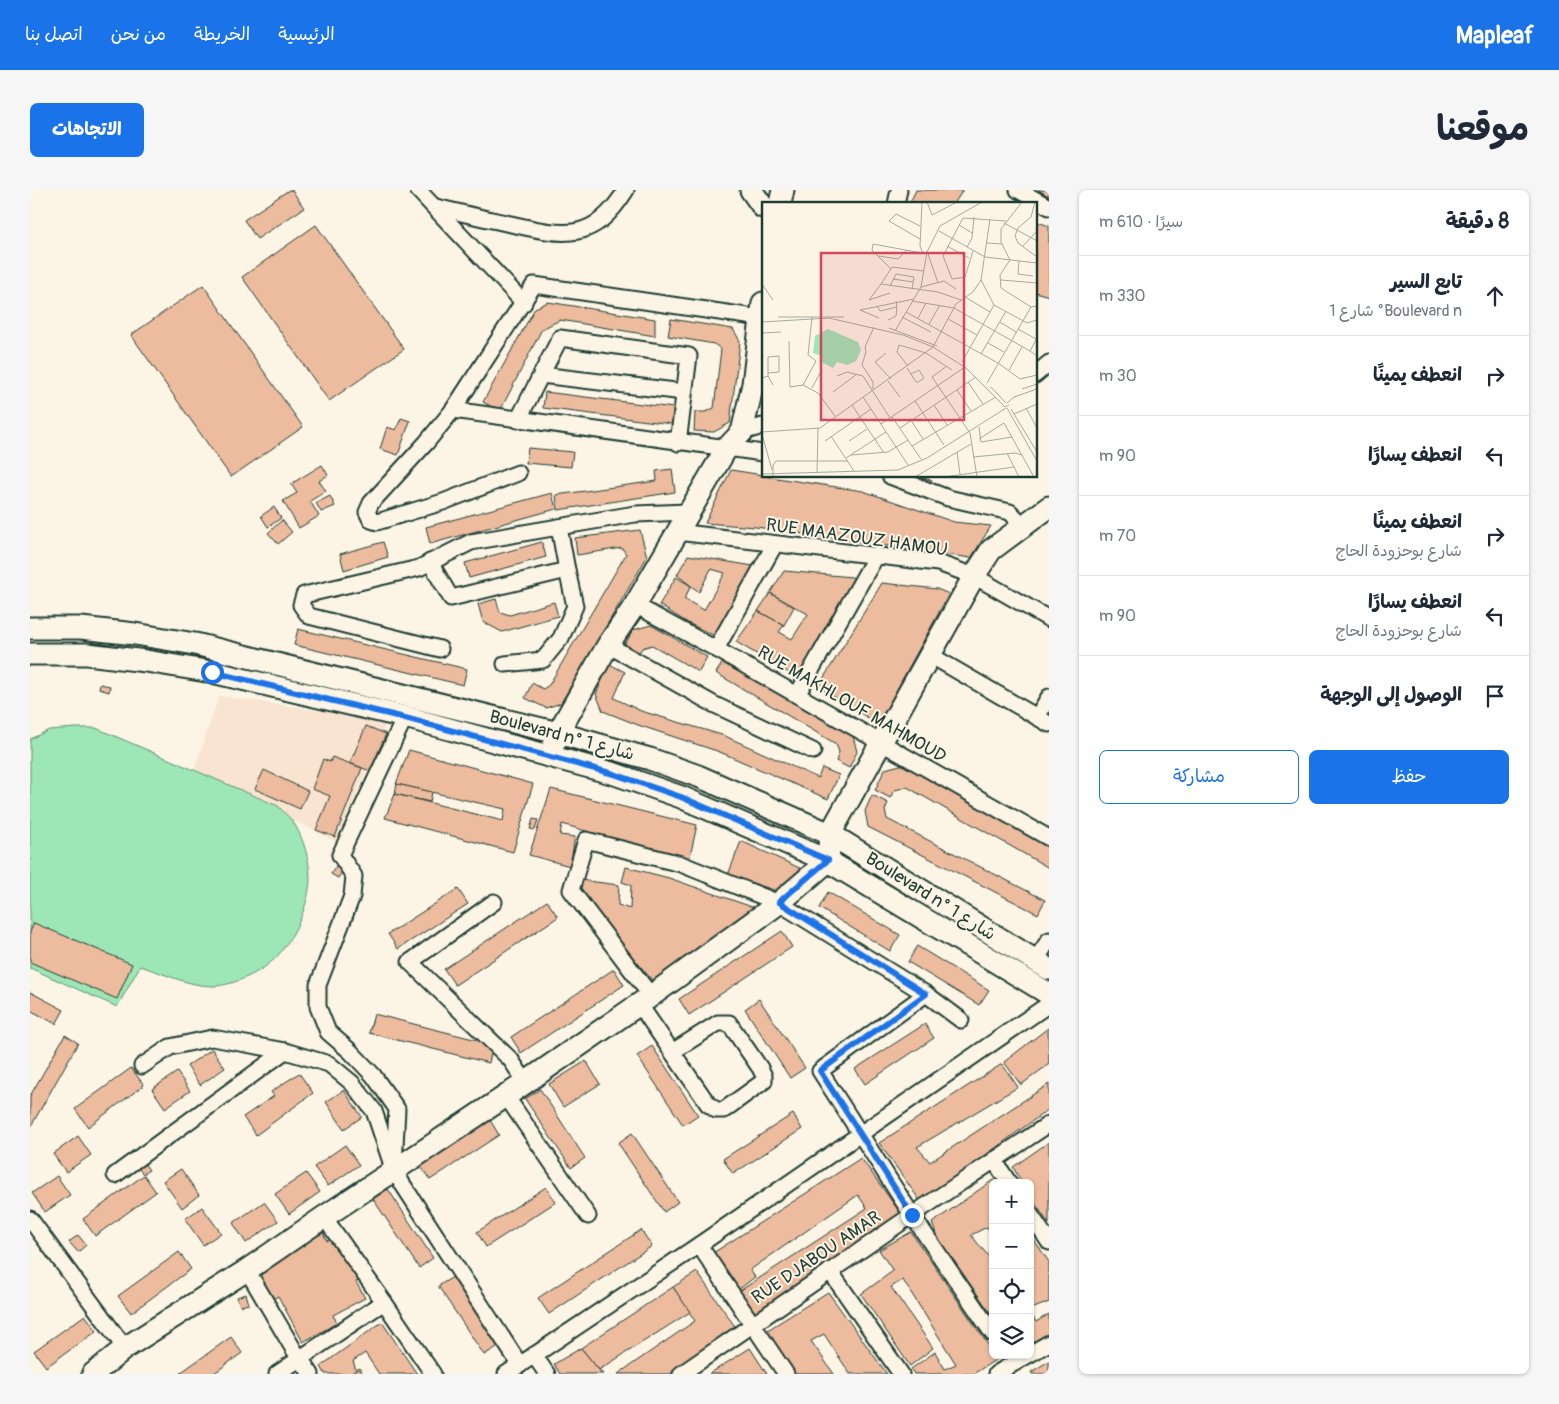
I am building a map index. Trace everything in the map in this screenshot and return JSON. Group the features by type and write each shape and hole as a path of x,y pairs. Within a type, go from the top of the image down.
{"main road":[{"path":"752,190 762,205"},
{"path":"550,756 558,733 608,645 635,605 726,449 742,432 753,384 762,311"},
{"path":"93,1374 125,1348 247,1270 526,1083 645,1000 779,902 828,860 830,834 974,576 991,550 1049,507"},
{"name":"Boulevard n° شارع 1","path":"30,628 81,628 135,634 195,644 393,691 558,733 650,759 698,776 830,834 1042,965"},
{"name":"Boulevard n° شارع 1","path":"30,654 87,654 189,668 405,718 614,774 681,797 828,860 1049,994"}],"street":[{"path":"418,190 524,303"},
{"path":"436,208 542,231 565,233 583,230 599,222 616,206 626,190"},
{"path":"1018,190 1049,207"},
{"path":"518,473 443,502 377,522 371,520 367,512 371,504 453,410 534,285 762,311"},
{"path":"518,420 560,338 689,356 678,442"},
{"path":"1036,373 1049,363"},
{"path":"541,375 684,392"},
{"path":"453,410 762,453"},
{"path":"742,432 762,426"},
{"path":"895,478 948,498 1010,512 1023,525"},
{"path":"440,649 309,616 301,606 304,595 418,568 471,542 635,514 688,512"},
{"path":"505,664 543,660 561,638 575,606 559,527"},
{"name":"RUE MAAZOUZ HAMOU","path":"677,532 938,563 974,576 1049,619"},
{"path":"716,649 775,544"},
{"path":"797,695 876,556"},
{"path":"430,562 451,598 567,570"},
{"name":"RUE MAKHLOUF MAHMOUD","path":"635,605 1049,838"},
{"path":"608,645 715,705 813,751"},
{"path":"930,655 1043,721 1049,697"},
{"path":"394,1171 397,1109 367,1069 328,1032 318,1007 318,985 352,896 354,876 340,855 405,718"},
{"path":"672,1052 718,1023 728,1023 760,1068 764,1081 724,1110 716,1110 708,1104 672,1052 645,1000 571,890 586,840 681,864 779,902 926,994 961,1020"},
{"path":"494,902 410,962 510,1060 526,1083"},
{"path":"1042,965 1049,940"},
{"path":"926,994 820,1071 912,1215 989,1328"},
{"path":"506,1374 699,1245 1049,1004"},
{"path":"142,1066 170,1047 212,1038 286,1051 329,1064 352,1083 374,1111 394,1171 520,1365"},
{"path":"115,1175 286,1051"},
{"path":"506,1096 588,1216"},
{"name":"RUE DJABOU AMAR","path":"680,1374 912,1215 1049,1124"},
{"path":"994,1160 1006,1179"},
{"path":"324,1217 432,1374"},
{"path":"30,1218 125,1348"},
{"path":"1034,1220 1049,1242"},
{"path":"699,1245 786,1374"},
{"path":"247,1270 311,1374"},
{"path":"830,1271 900,1374"},
{"path":"277,1374 384,1302"},
{"path":"1034,1352 1049,1343"},
{"path":"534,1355 548,1374"},
{"path":"996,1374 1014,1364"}],"shaded area":[{"path":"219,696 387,720 337,842 244,795 193,774"}],"green space":[{"path":"96,728 278,806 291,820 306,850 310,876 308,897 297,927 280,953 267,965 240,980 213,986 185,982 140,966 117,1007 30,968 30,739 49,730"}],"building":[{"path":"289,190 292,190 304,208 257,239 244,220"},
{"path":"916,190 963,190 955,202 910,202"},
{"path":"1038,190 1049,190 1049,196"},
{"path":"1036,221 1049,226 1049,296 1036,292"},
{"path":"316,225 404,349 329,401 242,277"},
{"path":"203,285 303,427 231,477 131,335"},
{"path":"548,302 655,319 655,336 560,320 542,329 500,411 483,402 535,308"},
{"path":"671,319 733,329 740,341 730,423 714,432 694,431 695,412 705,412 714,408 721,349 714,344 668,336"},
{"path":"545,392 674,408 672,424 543,408"},
{"path":"401,418 410,421 398,455 380,449 387,427 396,430"},
{"path":"528,448 573,452 571,467 526,463"},
{"path":"322,465 328,475 319,481 326,491 310,501 319,516 299,528 283,501 297,493 291,484"},
{"path":"672,469 675,492 558,510 556,495 657,481 656,471"},
{"path":"731,470 762,475 762,478 776,478 863,491 954,522 991,526 971,558 756,527 705,523"},
{"path":"919,478 932,480 931,485 918,482"},
{"path":"552,493 556,509 430,544 426,527"},
{"path":"330,496 335,506 321,512 316,503"},
{"path":"274,507 281,518 268,527 261,516"},
{"path":"282,520 292,532 278,544 268,533"},
{"path":"640,530 647,557 561,703 546,708 525,698 532,683 543,689 549,685 626,554 622,548 577,555 575,538"},
{"path":"383,542 388,557 344,570 340,554"},
{"path":"542,542 546,557 469,578 465,563"},
{"path":"688,555 759,567 717,637 688,623 659,605 676,577 691,586 684,599 704,610 725,573 711,569 699,592 677,575"},
{"path":"784,571 852,577 857,582 801,680 736,642 758,611 784,625 779,632 792,639 808,614 770,593"},
{"path":"882,583 937,589 949,594 878,724 818,687"},
{"path":"770,593 794,607 784,625 758,611"},
{"path":"496,599 500,612 510,615 554,602 558,616 502,632 483,622 478,604"},
{"path":"651,625 707,657 699,672 652,645 642,648 638,655 624,646 633,630"},
{"path":"298,629 467,669 463,685 294,645"},
{"path":"726,657 852,732 857,752 849,768 836,761 839,752 836,744 716,673"},
{"path":"609,664 625,672 614,698 641,711 725,736 818,778 822,768 839,775 828,799 720,752 638,725 603,711 596,694"},
{"path":"100,684 110,686 109,692 99,689"},
{"path":"366,726 386,734 370,771 350,763"},
{"path":"409,750 533,784 513,852 385,818 395,794 503,821 505,809 396,784"},
{"path":"332,757 362,768 335,837 316,830 330,796 312,789 323,759 330,762"},
{"path":"904,764 1049,847 1049,868 907,787 895,790 890,798 875,790 885,769"},
{"path":"264,770 308,791 300,809 255,789"},
{"path":"397,784 432,792 430,802 395,794"},
{"path":"551,789 697,825 689,861 562,824 560,835 575,837 570,866 529,855"},
{"path":"872,795 888,803 885,810 887,819 1045,900 1038,914 868,827 865,811"},
{"path":"533,819 538,820 535,830 530,829"},
{"path":"741,841 806,871 777,891 728,875"},
{"path":"336,866 343,871 338,878 331,874"},
{"path":"626,867 669,878 755,908 656,985 579,892 580,880 619,885 618,905 630,909 631,885 622,882"},
{"path":"458,889 468,904 398,949 388,934"},
{"path":"828,892 900,935 890,951 819,908"},
{"path":"547,901 558,917 455,985 444,969"},
{"path":"34,923 132,964 117,999 30,962 30,932"},
{"path":"782,931 792,947 689,1015 679,999"},
{"path":"917,946 989,990 979,1005 908,962"},
{"path":"614,969 624,985 521,1053 511,1037"},
{"path":"30,992 64,1010 56,1024 30,1010"},
{"path":"759,999 805,1068 790,1078 745,1009"},
{"path":"374,1014 493,1044 489,1063 369,1033"},
{"path":"925,1024 934,1038 865,1084 855,1069"},
{"path":"1048,1028 1049,1064 1021,1085 1004,1062"},
{"path":"65,1035 78,1043 30,1128 30,1096"},
{"path":"652,1046 698,1115 683,1125 637,1056"},
{"path":"212,1049 225,1068 200,1085 187,1066"},
{"path":"586,1061 600,1084 563,1107 549,1084"},
{"path":"1002,1064 1018,1087 917,1147 930,1162 1049,1084 1049,1109 921,1202 879,1143"},
{"path":"131,1068 144,1085 88,1127 75,1109"},
{"path":"177,1072 190,1091 165,1108 152,1089"},
{"path":"299,1073 313,1093 256,1135 243,1117 274,1096 271,1092"},
{"path":"540,1089 585,1158 571,1168 525,1099"},
{"path":"344,1090 362,1117 344,1129 326,1102"},
{"path":"793,1114 802,1129 733,1174 723,1159"},
{"path":"490,1120 499,1135 430,1180 420,1165"},
{"path":"632,1133 678,1202 664,1212 618,1143"},
{"path":"78,1136 91,1155 66,1172 53,1154"},
{"path":"1049,1142 1049,1224 1034,1202 1034,1179 1020,1179 1013,1167"},
{"path":"345,1145 359,1165 328,1186 314,1167"},
{"path":"861,1158 901,1214 755,1317 738,1292 867,1208 858,1195 750,1270 755,1277 738,1290 713,1253"},
{"path":"144,1163 149,1170 143,1174 138,1168"},
{"path":"181,1169 199,1195 182,1208 163,1181"},
{"path":"306,1173 320,1192 289,1214 275,1194"},
{"path":"144,1175 156,1192 95,1236 83,1219"},
{"path":"57,1176 70,1195 45,1212 32,1193"},
{"path":"989,1183 989,1230 987,1227 971,1235 989,1257 989,1311 938,1239 932,1223"},
{"path":"546,1187 556,1202 486,1247 477,1232"},
{"path":"388,1189 433,1258 419,1268 373,1199"},
{"path":"264,1202 278,1221 246,1243 233,1223"},
{"path":"202,1207 221,1233 203,1245 185,1219"},
{"path":"641,1230 652,1246 549,1314 538,1298"},
{"path":"911,1232 989,1346 989,1359 997,1359 973,1374 914,1374 911,1369 935,1352 945,1369 956,1364 903,1280 891,1287 933,1348 910,1366 861,1294 893,1271 879,1250"},
{"path":"323,1233 327,1241 334,1237 359,1281 356,1282 365,1298 333,1315 337,1323 303,1342 278,1296 271,1300 255,1269"},
{"path":"78,1235 86,1245 78,1252 69,1242"},
{"path":"1034,1240 1049,1262 1049,1302 1034,1308"},
{"path":"179,1252 191,1269 131,1313 118,1296"},
{"path":"697,1272 736,1328 670,1374 618,1374 695,1321 673,1287"},
{"path":"453,1277 499,1346 484,1355 438,1286"},
{"path":"673,1287 690,1312 599,1370 581,1348"},
{"path":"828,1292 887,1374 850,1374 824,1334 811,1341 834,1374 794,1374 766,1331"},
{"path":"246,1294 249,1304 240,1306 237,1297"},
{"path":"1049,1314 1049,1334 1034,1343 1034,1319 1036,1322"},
{"path":"85,1315 97,1331 46,1367 34,1351"},
{"path":"382,1322 417,1374 379,1374 365,1353 353,1361 356,1370 351,1374 325,1374 321,1366"},
{"path":"231,1337 242,1353 213,1374 180,1374 180,1373"},
{"path":"581,1348 603,1374 560,1374 554,1364"},
{"path":"750,1348 767,1374 709,1374"},
{"path":"1049,1361 1049,1374 1032,1374 1031,1372"},
{"path":"359,1368 363,1374 351,1374"}],"route":[{"path":"212,672 405,718 614,774 681,797 828,860 779,902 926,994 820,1071 912,1215"}]}
